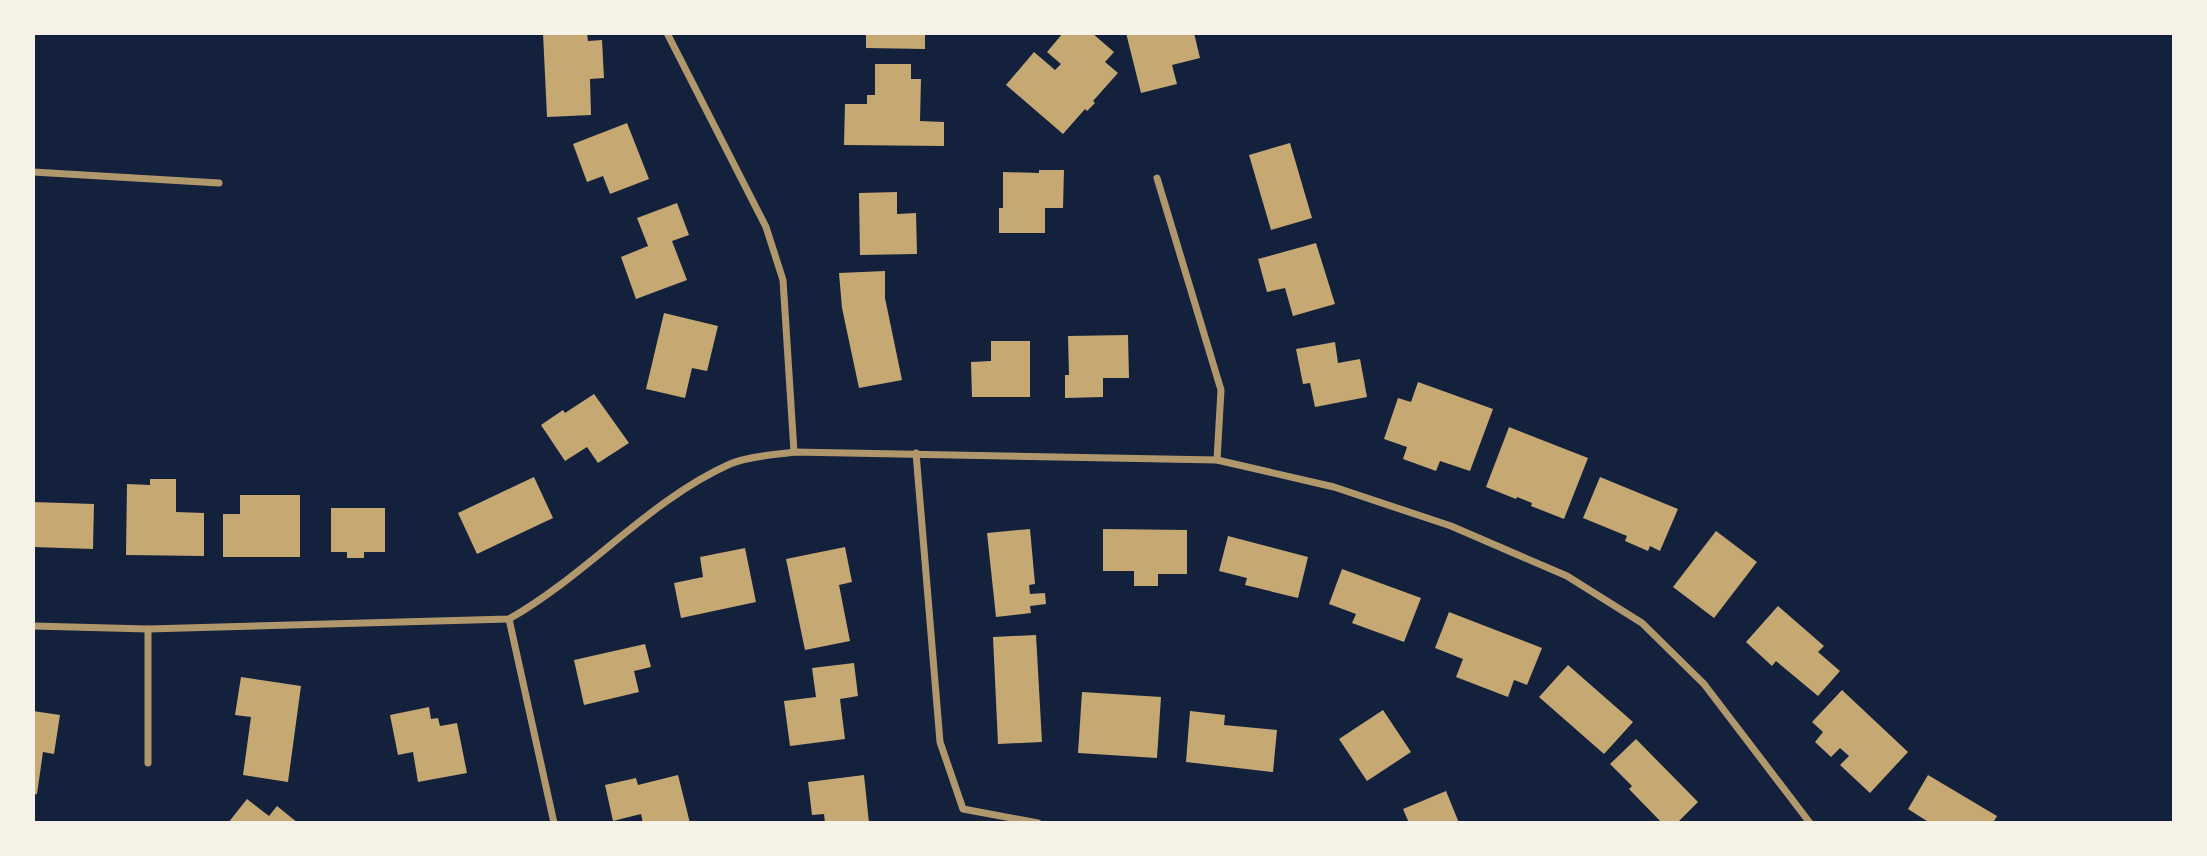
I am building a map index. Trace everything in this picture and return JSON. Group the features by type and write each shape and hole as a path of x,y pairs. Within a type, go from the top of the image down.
{"street":[{"path":"667,33 766,227 783,280 794,452"},
{"path":"33,172 219,183"},
{"path":"1157,178 1221,390 1217,460"},
{"path":"33,626 148,629 509,619 542,601 684,489 733,463 794,452 1217,460 1334,486 1451,526 1567,576 1642,623 1704,684 1810,823"},
{"path":"916,453 940,742 963,809 1038,823"},
{"path":"509,619 554,823"},
{"path":"148,629 148,763"}],"building":[{"path":"543,33 587,33 588,41 602,40 604,78 590,79 591,115 547,117"},
{"path":"866,33 925,33 925,49 866,48"},
{"path":"1063,33 1092,33 1114,52 1105,62 1118,73 1093,101 1095,103 1087,111 1085,109 1063,134 1006,85 1034,52 1055,70 1061,64 1047,52"},
{"path":"1126,33 1194,33 1200,58 1172,65 1177,84 1141,93"},
{"path":"875,64 911,64 911,79 921,79 920,121 944,122 944,146 844,145 845,104 867,104 867,95 875,95"},
{"path":"627,123 649,179 610,194 603,176 587,182 573,144"},
{"path":"1290,143 1312,218 1271,230 1249,155"},
{"path":"1039,170 1064,170 1063,208 1045,208 1045,233 999,233 999,208 1003,208 1003,172 1039,173"},
{"path":"897,192 897,214 916,213 917,254 860,255 859,193"},
{"path":"677,203 689,235 672,241 687,280 636,299 621,257 648,246 637,218"},
{"path":"1316,243 1335,304 1293,316 1285,288 1267,292 1258,259"},
{"path":"885,271 885,298 902,380 859,388 842,308 839,273"},
{"path":"664,313 718,326 707,371 692,368 685,398 646,389"},
{"path":"1128,335 1129,378 1103,378 1103,397 1065,398 1065,375 1069,375 1068,336"},
{"path":"991,341 1030,341 1030,397 972,397 971,362 991,361"},
{"path":"1335,342 1338,363 1360,359 1367,397 1315,407 1310,383 1303,384 1296,349"},
{"path":"1418,382 1493,409 1470,471 1440,461 1436,471 1403,459 1407,447 1384,439 1398,398 1411,402"},
{"path":"594,394 629,443 598,463 587,447 565,461 541,425"},
{"path":"1509,427 1588,458 1564,519 1531,506 1532,503 1486,487"},
{"path":"534,477 553,518 477,554 458,513"},
{"path":"1600,477 1678,509 1660,551 1650,546 1648,551 1625,541 1627,536 1583,518"},
{"path":"150,479 176,479 176,512 204,513 204,556 126,555 127,484 150,485"},
{"path":"240,495 300,495 300,557 223,557 223,514 240,514"},
{"path":"33,502 94,504 93,549 33,547"},
{"path":"331,508 385,508 385,552 364,552 364,558 347,558 347,552 331,552"},
{"path":"1030,529 1035,584 1029,585 1030,594 1045,593 1046,604 1030,606 1031,613 996,617 987,533"},
{"path":"1103,529 1187,530 1187,574 1158,574 1158,586 1134,586 1134,571 1103,571"},
{"path":"1716,531 1757,562 1714,618 1673,587"},
{"path":"1228,536 1308,557 1298,598 1245,585 1247,578 1219,571"},
{"path":"845,547 852,582 839,585 850,641 805,650 786,559"},
{"path":"745,548 756,602 681,618 674,583 703,577 700,557"},
{"path":"1342,569 1421,598 1404,642 1352,623 1356,614 1329,604"},
{"path":"1778,606 1824,646 1818,652 1840,671 1818,696 1776,661 1772,666 1746,642"},
{"path":"1449,612 1542,648 1527,685 1514,680 1508,697 1456,677 1463,659 1435,648"},
{"path":"1036,635 1042,742 998,744 993,637"},
{"path":"645,644 651,667 634,671 639,692 584,705 574,660"},
{"path":"854,663 858,696 840,699 845,739 790,746 784,701 816,697 812,668"},
{"path":"1568,665 1633,722 1604,754 1539,697"},
{"path":"241,677 301,686 288,782 243,775 251,717 235,715"},
{"path":"1842,690 1908,752 1870,793 1840,765 1849,756 1840,748 1831,757 1815,742 1823,732 1812,722"},
{"path":"1082,692 1161,697 1157,758 1078,753"},
{"path":"429,707 431,719 438,718 440,726 457,723 467,773 418,782 413,752 398,755 390,715"},
{"path":"1383,710 1411,752 1367,781 1339,739"},
{"path":"33,711 60,715 54,754 43,752 37,794 33,795"},
{"path":"1190,711 1225,715 1224,725 1277,730 1273,772 1186,762"},
{"path":"1636,739 1698,802 1677,823 1662,823 1629,789 1632,786 1610,764"},
{"path":"678,775 690,823 643,823 641,814 613,821 605,785 636,778 638,785"},
{"path":"864,775 869,823 825,823 824,814 812,815 808,782"},
{"path":"1928,775 1997,816 1993,823 1930,823 1908,809"},
{"path":"1446,791 1459,823 1409,823 1403,809"},
{"path":"247,799 269,816 277,806 298,823 228,823"}]}
